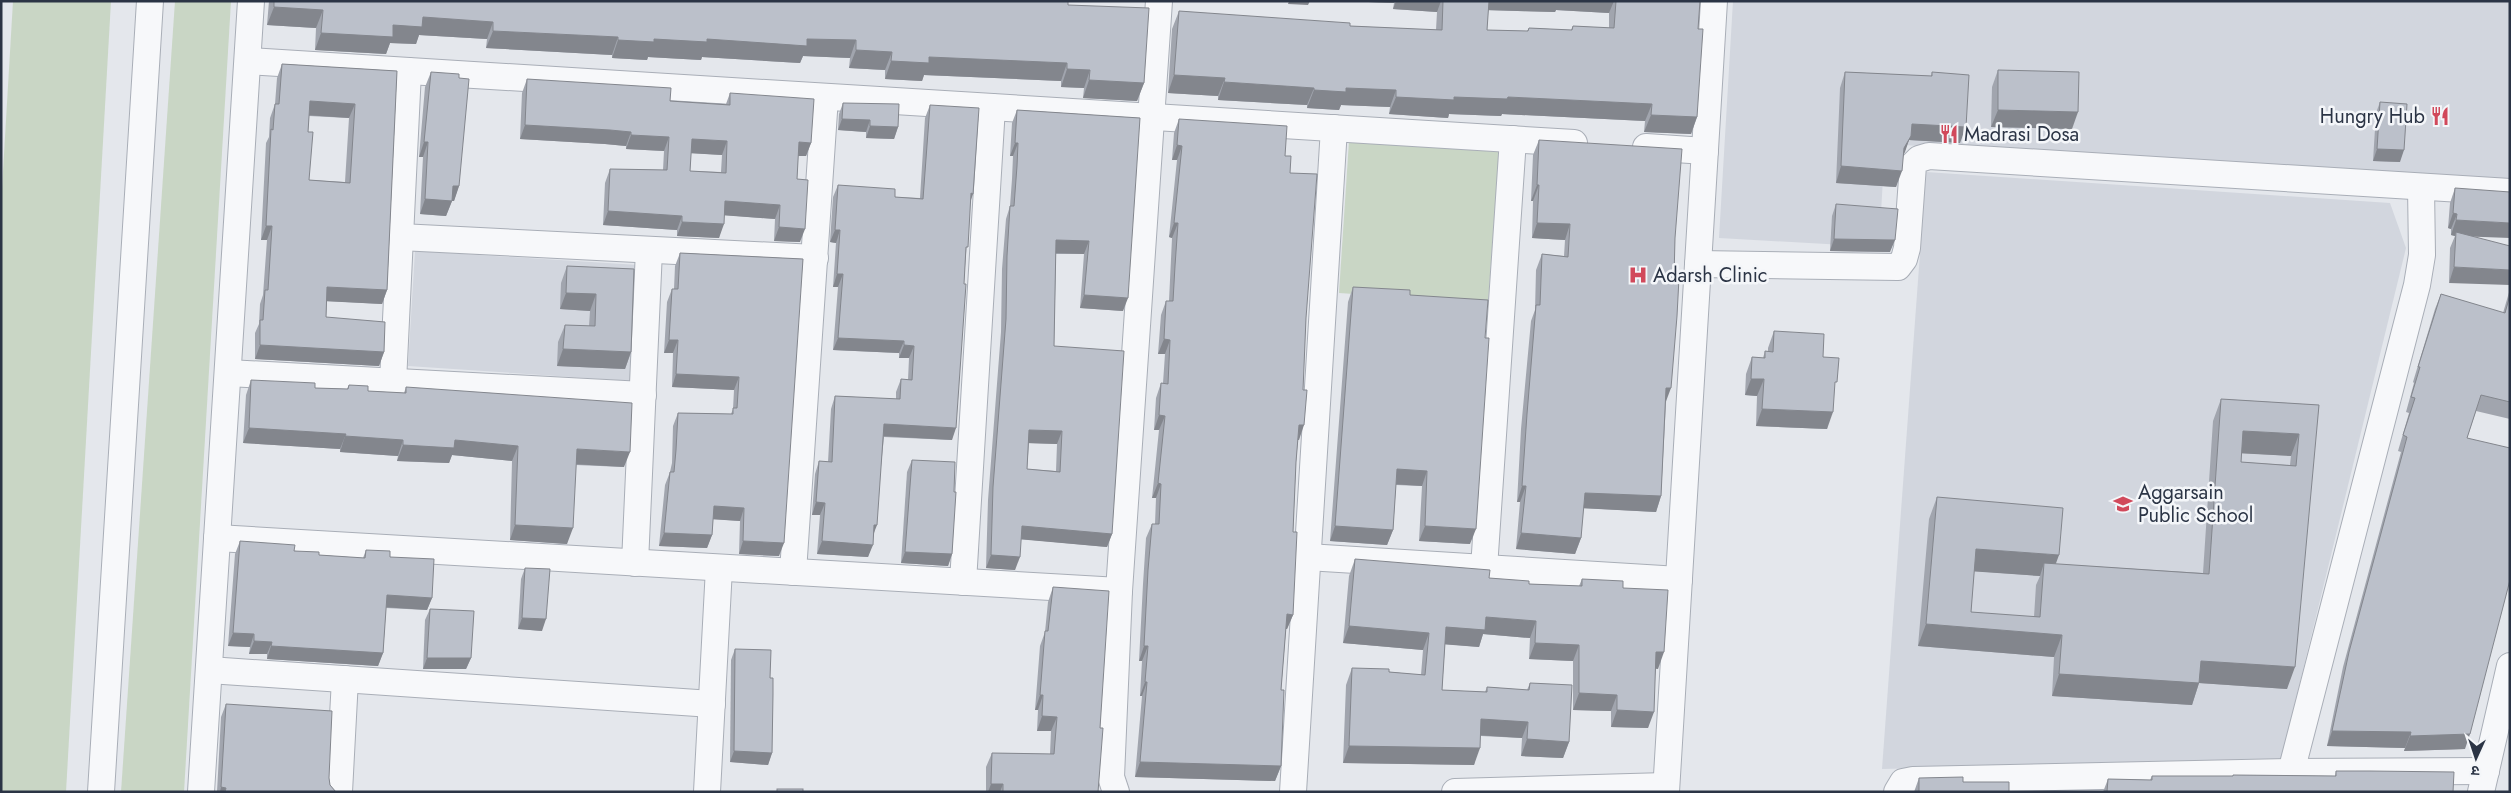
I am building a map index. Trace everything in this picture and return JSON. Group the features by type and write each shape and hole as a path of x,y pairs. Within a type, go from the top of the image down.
{"street":[{"path":"101,792 150,1"},
{"path":"201,792 252,1"},
{"path":"1116,792 1111,777 1119,591 1159,1"},
{"path":"1454,792 1666,789 1714,1"},
{"path":"248,61 1705,151"},
{"path":"393,382 408,71"},
{"path":"793,572 826,97"},
{"path":"963,582 992,107"},
{"path":"1293,792 1334,128"},
{"path":"1484,568 1513,139"},
{"path":"1698,264 1898,267 1904,259 1907,248 1913,165 1919,159 1929,156 2510,192"},
{"path":"2291,772 2417,285 2422,255 2421,187"},
{"path":"400,237 815,258"},
{"path":"635,563 649,250"},
{"path":"228,373 643,395"},
{"path":"217,538 1119,591"},
{"path":"1307,557 1679,580"},
{"path":"707,792 719,568"},
{"path":"1897,792 1903,782 1913,780 2291,772 2484,781 2510,666"},
{"path":"209,670 712,704"},
{"path":"339,792 345,679"}],"shaded area":[{"path":"1733,1 2510,1 2510,180 1885,144 1879,247 1719,238"},
{"name":"Aggarsain Public School","path":"1926,172 2390,203 2406,248 2281,760 1882,769"},
{"path":"415,251 639,265 632,381 408,366"}],"green space":[{"path":"13,1 111,1 66,792 1,792 1,205"},
{"path":"175,1 231,1 184,792 121,792"},
{"path":"1349,141 1499,152 1488,303 1339,293"}],"building":[{"path":"274,1 1068,1 1068,5 1149,8 1144,83 1089,80 1090,70 1067,69 1067,63 929,57 929,63 891,61 892,52 856,50 856,40 807,39 807,46 707,39 707,42 654,39 654,42 618,40 618,37 493,31 493,22 423,17 422,27 393,25 393,37 321,33 323,10 274,7"},
{"path":"1443,1 1489,1 1487,30 1528,31 1529,28 1572,30 1573,26 1614,28 1616,1 1700,1 1698,29 1703,29 1697,117 1651,115 1652,104 1508,97 1507,99 1454,97 1454,100 1396,97 1396,90 1346,88 1346,92 1314,90 1314,88 1224,82 1225,78 1174,75 1179,11 1350,23 1350,26 1442,30"},
{"path":"282,64 397,71 387,290 327,287 326,317 385,322 384,352 260,345 260,320 263,320 265,290 268,290 272,226 266,226 271,129 273,130 275,104 279,104","holes":["310,101 355,104 350,183 309,180 313,132 308,132"]},
{"path":"1998,70 2079,72 2078,112 1998,110"},
{"path":"431,72 459,74 459,78 469,79 459,186 453,186 452,201 425,199 428,142 424,142"},
{"path":"1845,72 1932,76 1932,72 1969,75 1966,127 1912,124 1911,136 1904,148 1902,171 1841,166"},
{"path":"527,79 671,88 670,101 730,105 730,93 814,99 811,143 799,142 797,179 808,180 805,229 779,227 780,205 725,201 724,224 682,222 682,216 608,211 610,169 667,170 669,137 631,135 631,132 610,130 525,125","holes":["692,139 727,141 726,173 690,171"]},
{"path":"2380,102 2407,104 2404,150 2377,149"},
{"path":"843,103 899,104 898,127 870,126 870,120 842,119"},
{"path":"930,105 979,108 973,194 971,193 968,247 966,247 964,284 966,284 956,428 884,424 877,525 874,525 873,545 822,541 825,503 816,502 819,461 832,462 835,396 900,399 901,379 912,380 914,346 904,345 904,341 838,338 843,274 837,274 840,230 835,230 838,185 895,189 895,197 923,199"},
{"path":"1017,110 1140,118 1128,298 1084,295 1089,241 1056,240 1054,346 1124,351 1112,534 1022,526 1020,557 991,555 993,487 1006,319 1010,206 1014,206 1017,166 1018,143 1015,143","holes":["1029,430 1062,431 1060,472 1027,469"]},
{"path":"1179,119 1287,126 1285,156 1291,156 1290,173 1317,174 1306,318 1303,390 1307,390 1304,425 1299,425 1296,462 1293,532 1297,532 1293,615 1287,614 1281,690 1284,690 1281,766 1140,762 1147,682 1145,682 1148,646 1144,646 1148,570 1152,524 1159,524 1161,484 1158,483 1165,416 1159,415 1161,383 1168,384 1170,340 1164,339 1166,301 1173,301 1178,223 1174,223 1182,146 1177,145"},
{"path":"1539,140 1682,149 1675,238 1674,278 1679,278 1677,316 1671,388 1666,388 1661,496 1585,493 1581,538 1521,533 1526,486 1522,486 1527,414 1536,305 1540,305 1542,254 1568,257 1570,224 1537,223"},
{"path":"2455,188 2510,192 2510,223 2456,220 2457,214 2453,213"},
{"path":"1836,204 1898,209 1895,240 1834,239"},
{"path":"2456,232 2510,246 2510,270 2454,267"},
{"path":"680,253 803,259 784,543 743,541 744,508 714,506 712,535 664,533 670,472 674,472 678,413 733,414 733,408 737,408 739,377 676,374 678,340 669,340 672,289 678,289"},
{"path":"567,266 634,269 631,352 563,349 565,325 595,326 596,294 566,293"},
{"path":"1353,287 1410,290 1410,295 1488,300 1485,338 1489,338 1476,529 1425,526 1427,471 1397,469 1393,530 1335,526"},
{"path":"2441,294 2505,313 2510,295 2510,402 2481,395 2467,438 2510,448 2510,580 2470,734 2410,736 2411,732 2332,731 2349,652 2407,437 2403,435 2415,398 2411,397 2420,367 2418,367"},
{"path":"1774,331 1824,334 1823,357 1839,358 1833,412 1762,409 1764,379 1751,379 1752,357 1765,358 1765,351 1773,352"},
{"path":"251,380 315,383 315,388 348,389 349,385 368,386 368,391 406,393 406,387 632,403 630,452 577,449 573,528 515,525 518,446 455,440 454,448 403,445 403,440 345,436 346,434 249,428"},
{"path":"2221,399 2319,405 2295,667 2201,661 2199,683 2059,674 2062,635 1926,624 1937,497 2063,508 2059,555 1976,549 1971,612 2040,617 2044,563 2209,574","holes":["2243,431 2299,434 2296,466 2241,462"]},
{"path":"912,460 955,462 954,492 956,492 952,554 905,552"},
{"path":"240,541 295,545 294,551 319,552 319,555 365,558 366,550 390,551 390,557 434,559 432,598 387,595 383,653 271,646 272,642 254,641 254,634 233,633"},
{"path":"1355,559 1490,570 1489,578 1529,581 1529,584 1582,586 1582,579 1623,581 1623,588 1668,590 1664,652 1656,652 1654,712 1617,710 1617,695 1579,693 1579,645 1535,643 1536,621 1486,617 1485,630 1446,627 1442,690 1487,692 1487,687 1529,690 1530,683 1572,685 1569,742 1527,739 1528,722 1481,719 1480,748 1349,746 1352,668 1389,669 1389,672 1425,675 1429,633 1349,626"},
{"path":"525,568 550,569 546,619 522,618"},
{"path":"1053,587 1109,591 1100,728 1103,728 1098,792 1003,792 1003,784 991,784 992,753 1054,754 1057,717 1042,716 1043,695 1040,695 1045,631 1048,631"},
{"path":"430,609 474,611 471,658 427,658"},
{"path":"735,649 771,650 770,678 773,678 772,753 734,751"},
{"path":"226,704 332,711 329,778 330,785 336,792 225,792 226,788 221,787"},
{"path":"2336,771 2454,772 2453,792 2107,792 2108,779 2152,780 2152,776 2336,776"},
{"path":"1963,777 1963,782 2009,782 2009,792 1919,792 1919,778"},
{"path":"777,789 803,789 803,792 777,792"}],"place":[{"name":"Hungry Hub","path":"2440,116"},
{"name":"Madrasi Dosa","path":"1949,134"},
{"name":"Adarsh Clinic","path":"1638,275"},
{"name":"Aggarsain Public School","path":"2123,504"}]}
